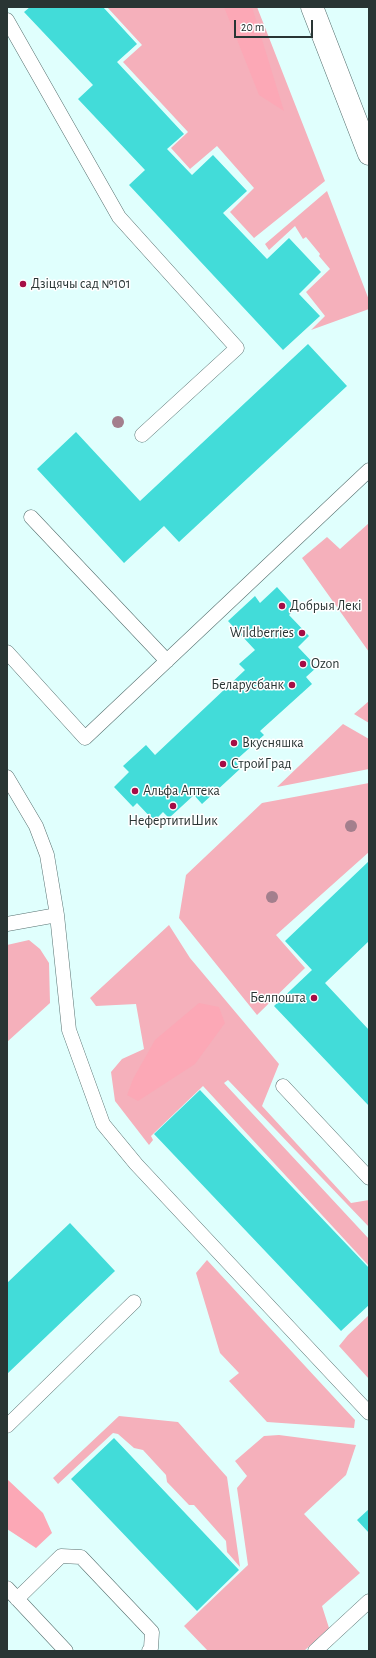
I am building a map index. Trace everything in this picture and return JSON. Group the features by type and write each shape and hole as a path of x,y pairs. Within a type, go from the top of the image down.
{"street":[{"path":"312,7 369,154"}],"lane":[{"path":"7,20 119,217 237,348 142,435"},
{"path":"7,652 85,738 369,470"},
{"path":"31,517 167,661"},
{"path":"7,778 36,826 47,855 57,915 69,1030 103,1124 136,1164 369,1413"},
{"path":"7,924 57,915"},
{"path":"283,1086 369,1178"},
{"path":"7,1426 134,1302"},
{"path":"17,1599 61,1556 81,1557 152,1632 152,1648 149,1651"},
{"path":"7,1588 66,1651"},
{"path":"315,1651 369,1601"}],"shaded area":[{"path":"107,7 257,7 325,181 254,238 230,212 254,188 217,146 190,169 171,148 188,132 123,62 142,45"},
{"path":"224,7 252,7 284,111 259,95"},
{"path":"327,191 369,300 369,309 311,330 325,316 306,292 330,269 306,237 303,239 295,226 269,250 265,244"},
{"path":"369,523 369,652 302,558 327,537 340,549"},
{"path":"369,701 369,723 354,714"},
{"path":"343,724 369,739 369,769 277,787"},
{"path":"369,783 369,852 276,935 305,968 257,1015 179,918 186,875 262,803"},
{"path":"169,925 190,958 279,1064 262,1106 351,1203 369,1200 369,1227 228,1080 224,1083 369,1239 369,1266 203,1086 151,1136 153,1140 149,1145 115,1101 111,1072 122,1059 144,1049 136,1004 96,1006 90,998"},
{"path":"29,940 40,949 49,963 50,1003 7,1042 7,945"},
{"path":"199,1003 219,1007 225,1023 195,1064 138,1101 127,1095 133,1079 155,1040"},
{"path":"207,1260 355,1420 354,1428 267,1422 229,1381 239,1373 220,1353 196,1273"},
{"path":"369,1315 369,1379 339,1346"},
{"path":"119,1416 178,1422 227,1477 240,1567 227,1552 226,1541 194,1505 189,1505 167,1482 166,1475 143,1450 134,1448 118,1434 113,1433 58,1484 53,1478"},
{"path":"279,1435 356,1445 346,1475 304,1514 360,1573 322,1606 329,1628 304,1651 208,1651 184,1626 248,1565 237,1488 247,1476 235,1461 264,1436"},
{"path":"7,1479 43,1513 52,1533 36,1548 7,1529"}],"building":[{"path":"30,7 103,7 137,44 117,62 184,134 167,149 192,175 213,155 247,191 223,213 267,259 289,238 321,272 299,294 320,316 283,350 129,185 145,170 78,99 93,85 24,12"},
{"path":"308,344 347,386 179,542 164,526 124,563 37,469 76,432 140,501"},
{"path":"277,587 296,608 289,615 309,636 298,647 317,667 306,677 312,684 260,731 264,735 235,761 241,768 202,804 194,795 169,818 163,812 154,821 137,803 133,807 114,787 129,772 123,766 146,745 155,755 245,670 239,664 255,650 228,621 255,596 260,603"},
{"path":"369,861 369,941 325,983 369,1030 369,1106 274,1006 312,970 285,941"},
{"path":"200,1090 369,1268 369,1305 341,1331 154,1134"},
{"path":"70,1223 115,1271 7,1374 7,1283"},
{"path":"114,1438 239,1570 197,1611 71,1479"},
{"path":"369,1509 369,1533 357,1520"}],"place":[{"name":"Дзіцячы сад №101","path":"23,284"},
{"name":"Добрыя Лекі","path":"282,606"},
{"name":"Wildberries","path":"302,633"},
{"name":"Ozon","path":"303,664"},
{"name":"Беларусбанк","path":"292,685"},
{"name":"Вкусняшка","path":"234,743"},
{"name":"СтройГрад","path":"223,764"},
{"name":"Альфа Аптека","path":"135,791"},
{"name":"НефертитиШик","path":"173,806"},
{"name":"Белпошта","path":"314,998"}]}
